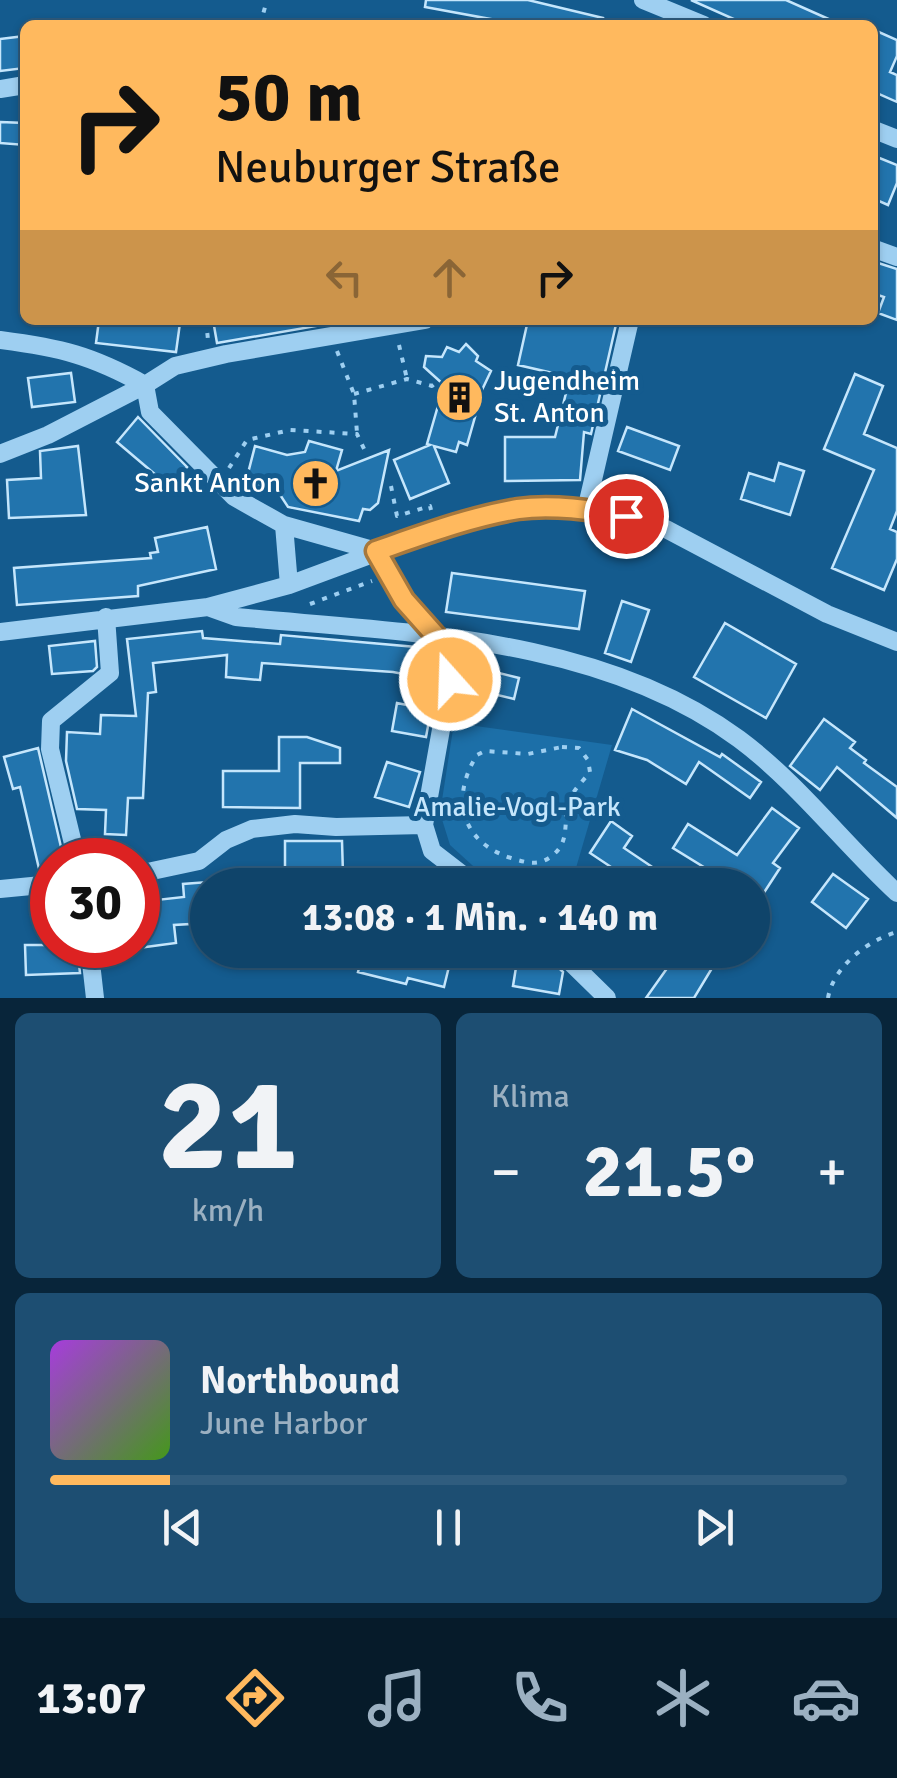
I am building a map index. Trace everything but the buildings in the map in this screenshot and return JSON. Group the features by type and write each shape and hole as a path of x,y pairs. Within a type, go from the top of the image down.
{"street":[{"path":"643,0 692,20"},
{"path":"0,454 48,434 175,366 399,325"},
{"path":"586,510 629,325"},
{"path":"0,340 66,349 100,360 145,385"},
{"path":"145,385 150,412 234,497 284,524 376,551 404,600 436,636 450,680 424,826 432,851 454,868"},
{"path":"0,632 208,607 288,585 437,530 520,509 586,510 626,516 666,529 826,614 897,642"},
{"path":"284,524 288,585"},
{"path":"208,607 236,617 436,636 582,665 642,685 699,713 755,753 897,893"},
{"path":"72,838 50,749 52,721 110,673 106,618"},
{"path":"160,869 199,861 226,840 252,829 295,824 424,826"},
{"path":"0,889 30,886"},
{"path":"92,968 95,998"},
{"path":"576,968 607,998"}],"path":[{"path":"332,338 354,394 359,411 357,434 366,453"},
{"path":"399,344 407,380"},
{"path":"354,394 407,380 432,386 439,380"},
{"path":"210,475 225,471 236,461 248,440 290,430 357,434"},
{"path":"391,486 398,516 430,506 437,530"},
{"path":"286,622 289,612 390,573"},
{"path":"579,748 588,760 590,772 567,810 566,838 558,852 546,861 528,864 478,844 471,832 462,789 477,754 484,751 528,754 579,748"},
{"path":"828,998 830,986 846,962 897,932"}],"green space":[{"name":"Amalie-Vogl-Park","path":"454,723 612,745 576,868 475,868 450,845 440,813"}],"place":[{"name":"Jugendheim St. Anton","path":"459,397"},
{"name":"Sankt Anton","path":"316,483"}],"route":[{"path":"450,680 436,636 404,600 376,551 437,530 520,509 586,510 626,516"}]}
